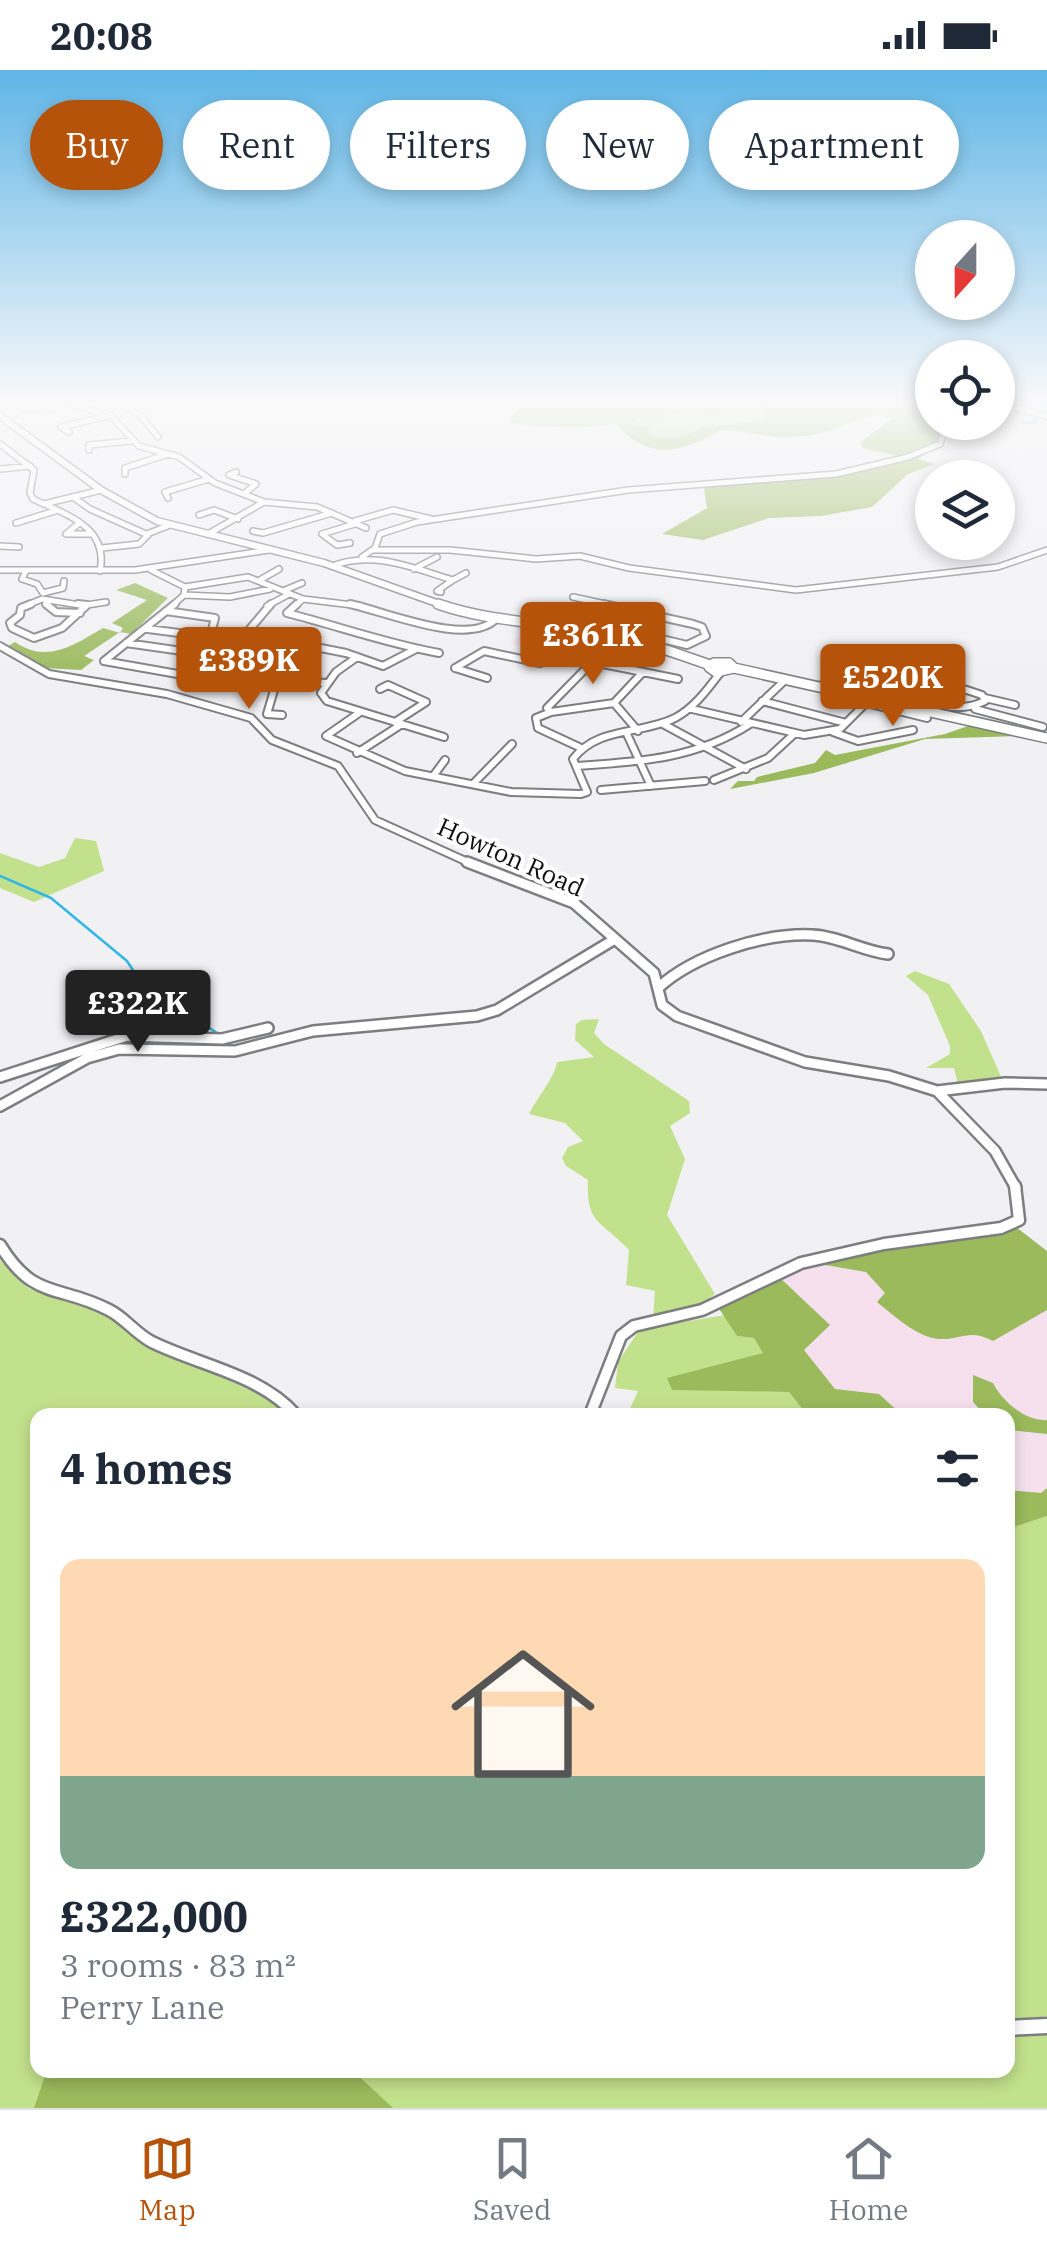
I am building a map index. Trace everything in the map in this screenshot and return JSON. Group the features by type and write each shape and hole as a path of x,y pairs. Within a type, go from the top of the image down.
{"main road":[{"path":"111,495 170,525 332,566 437,605 496,619 589,630 661,647 710,665 726,662 734,668 822,685 869,700 1047,738"},
{"path":"710,665 710,669 720,673 734,668"}],"street":[{"path":"30,495 90,534 102,548 100,571"},
{"path":"44,504 81,495"},
{"path":"250,495 264,502 335,512 366,528"},
{"path":"372,550 380,534 415,524 598,495"},
{"path":"74,497 90,509 147,534"},
{"path":"314,507 326,499"},
{"path":"208,534 264,502"},
{"path":"199,514 214,510 238,519"},
{"path":"311,536 393,510 434,520"},
{"path":"14,523 55,511"},
{"path":"253,532 263,533 335,512"},
{"path":"280,519 291,523"},
{"path":"78,524 66,534 90,534"},
{"path":"102,548 138,544 147,534 170,525"},
{"path":"323,533 337,545 350,543"},
{"path":"0,546 21,547"},
{"path":"0,570 150,568 269,550"},
{"path":"362,558 364,552 372,550 450,550 536,558 580,556 629,568 796,590 998,567 1047,550"},
{"path":"414,569 437,557"},
{"path":"332,566 362,558 454,580"},
{"path":"260,580 279,569"},
{"path":"151,570 184,591 230,597 270,589 463,632 482,630 496,619"},
{"path":"26,572 22,578 37,584 46,605 56,612 80,613"},
{"path":"441,592 437,590 466,573"},
{"path":"189,676 104,660 148,629 184,591 235,578 260,580 271,584 270,589"},
{"path":"8,606 20,608 63,588 64,581"},
{"path":"243,637 267,606 302,583"},
{"path":"44,597 87,605"},
{"path":"539,623 547,612 687,645 706,636 702,627 693,624 573,597"},
{"path":"20,608 20,615 10,623 12,628 38,637 56,634 74,624 95,599 106,602"},
{"path":"303,599 287,613 440,653"},
{"path":"166,611 216,618 210,638"},
{"path":"148,629 210,638 260,636 387,666 416,649"},
{"path":"455,668 484,651 540,664 589,630"},
{"path":"126,643 203,654 210,657 208,660"},
{"name":"Howton Road","path":"0,646 49,674 167,694 251,718 272,740 338,766 375,820 481,868 562,896 654,973"},
{"path":"550,712 548,708 604,650"},
{"path":"357,657 342,666 326,684 321,693 327,701 444,737"},
{"path":"250,662 278,680 292,678 326,684"},
{"path":"593,662 678,679"},
{"path":"882,662 943,680 985,698 1015,704"},
{"path":"455,668 487,678"},
{"path":"579,747 536,725 536,718 550,712 614,703 642,672"},
{"path":"358,713 326,735 357,753 405,771 512,792 585,793 574,759 579,747 594,739 664,724 692,709 720,673"},
{"path":"822,685 832,677 847,677 952,708 975,708 1044,727"},
{"path":"278,680 267,714 282,716"},
{"path":"576,766 680,757 707,748 745,723 783,682"},
{"path":"357,753 426,702 388,685 380,689"},
{"path":"975,708 984,704 985,698"},
{"path":"833,732 869,700 927,718"},
{"path":"762,702 846,724"},
{"path":"614,703 638,731"},
{"path":"692,709 793,735 833,732 858,741 913,730"},
{"path":"664,724 746,769"},
{"path":"626,734 651,786"},
{"path":"601,790 709,780 746,769 780,752 793,735"},
{"path":"473,784 512,744"},
{"path":"434,775 445,760"},
{"path":"658,988 670,975 728,950 798,936 825,938 888,954"},
{"path":"0,1106 88,1058 119,1049 236,1051 313,1032 477,1016 497,1010 615,939"},
{"path":"670,975 654,973 662,1004 677,1016 805,1062 889,1076 937,1091 1005,1082 1047,1084"},
{"path":"0,1078 127,1036 222,1039 268,1028"},
{"path":"594,1408 621,1336 634,1326 702,1310 801,1263 884,1244 1000,1228 1020,1220 1018,1194 998,1153 937,1091"},
{"path":"0,1245 16,1271 39,1286 110,1310 149,1340 278,1395 290,1408"},
{"path":"1015,2028 1047,2026"}],"shaded area":[{"path":"529,624 579,632 553,652 512,644"},
{"path":"885,1248 1047,1253 1047,1516 1015,1526 1015,1408 801,1408 718,1307 778,1276"}],"green space":[{"path":"705,495 885,495 872,507 821,516 769,518 703,540 662,534 707,508"},
{"path":"135,583 168,598 131,634 121,632 123,628 112,623 147,600 116,590"},
{"path":"103,628 119,633 84,656 94,660 81,670 43,668 8,646 15,642 49,652 71,646"},
{"path":"971,725 1021,736 925,739 814,773 730,789 738,781 754,781 815,763 826,750 835,755 945,734"},
{"path":"75,838 96,841 104,871 34,902 0,888 0,853 39,867 65,858"},
{"path":"915,971 949,984 981,1031 1002,1079 958,1084 954,1068 926,1068 950,1054 950,1046 928,995 906,976"},
{"path":"599,1019 594,1033 604,1044 689,1101 690,1113 670,1126 685,1159 667,1215 715,1294 701,1304 653,1319 655,1291 626,1285 629,1250 597,1221 590,1206 588,1180 566,1166 562,1158 568,1147 583,1141 565,1123 529,1114 557,1062 594,1057 575,1040 576,1024"},
{"path":"1016,1227 1047,1251 1047,1310 993,1341 978,1335 931,1338 906,1325 877,1302 885,1293 866,1272 825,1265 884,1246"},
{"path":"0,1260 28,1288 109,1315 145,1344 273,1400 280,1408 30,1408 30,2078 1015,2078 1015,2035 1047,2033 1047,2108 0,2108"},
{"path":"778,1276 830,1325 804,1350 835,1389 879,1394 894,1408 802,1408 789,1392 672,1390 667,1378 763,1353 754,1338 737,1336 718,1307"},
{"path":"725,1315 737,1336 754,1338 764,1353 672,1389 789,1392 802,1408 630,1408 638,1391 615,1388 618,1362 640,1329"},
{"path":"973,1375 993,1383 1002,1397 1023,1414 1047,1420 1047,1434 1015,1431 1015,1408 979,1408 973,1402"},
{"path":"1047,1488 1047,1516 1015,1527 1015,1491 1041,1493"},
{"path":"1047,1516 1047,2016 1015,2021 1015,1527"},
{"path":"44,2078 361,2078 393,2108 34,2108"}],"waterway":[{"path":"0,876 51,898 127,961 140,981 220,1035"}]}
